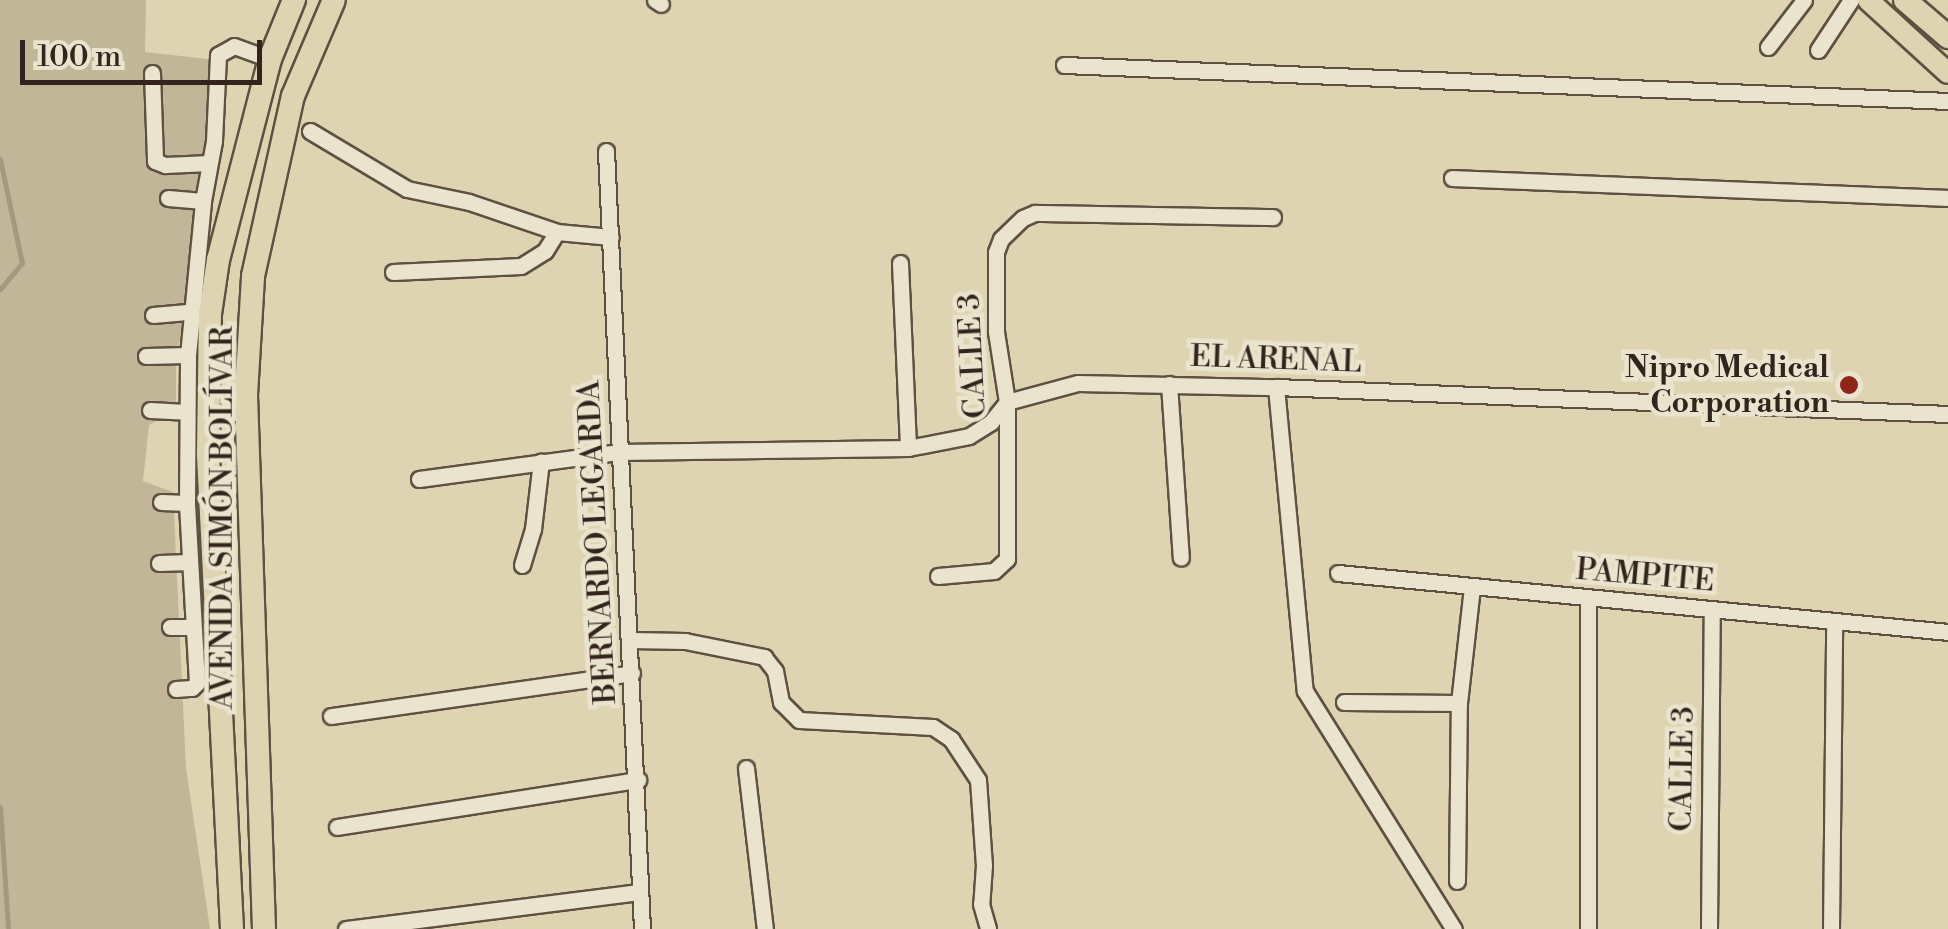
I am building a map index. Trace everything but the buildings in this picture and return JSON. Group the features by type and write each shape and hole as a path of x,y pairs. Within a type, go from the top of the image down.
{"highway":[{"name":"AVENIDA SIMÓN BOLÍVAR","path":"232,929 208,454 210,314 218,260 270,59 294,0"},
{"name":"AVENIDA SIMÓN BOLÍVAR","path":"264,929 246,395 253,276 293,96 334,0"},
{"path":"1905,0 1948,37"}],"main road":[{"path":"1868,0 1948,73"}],"street":[{"path":"1768,47 1804,0"},
{"path":"1818,50 1852,0"},
{"path":"176,689 192,688 196,683 186,412 190,312 218,54 234,46 270,59"},
{"path":"1064,65 1948,101"},
{"path":"152,72 154,161 166,165 209,162"},
{"path":"310,130 407,189 469,202 557,232 610,237"},
{"name":"BERNARDO LEGARDA","path":"606,151 642,929"},
{"path":"1452,178 1948,198"},
{"path":"168,198 202,201"},
{"name":"CALLE 3","path":"938,576 994,570 1007,560 1007,402 996,332 996,252 1001,239 1023,218 1035,213 1273,217"},
{"path":"393,272 521,266 545,251 557,232"},
{"path":"900,262 908,448"},
{"path":"153,315 190,312"},
{"path":"146,356 188,355"},
{"name":"EL ARENAL","path":"419,479 619,452 908,448 969,436 991,422 1007,402 1078,383 1276,387 1948,414"},
{"path":"1169,384 1181,558"},
{"path":"1276,387 1305,692 1454,929"},
{"path":"150,410 186,412"},
{"path":"522,565 534,529 541,461"},
{"path":"161,502 187,503"},
{"path":"159,563 190,562"},
{"name":"PAMPITE","path":"1338,573 1948,632"},
{"path":"1457,881 1460,702 1472,587"},
{"path":"1588,599 1588,929"},
{"name":"CALLE 3","path":"1710,929 1712,610"},
{"path":"1830,929 1834,623"},
{"path":"170,627 193,627"},
{"path":"631,640 686,641 764,658 775,670 780,702 799,720 934,727 951,739 978,780 984,865 980,904 988,929"},
{"path":"330,716 632,673"},
{"path":"1344,702 1460,702"},
{"path":"746,768 765,929"},
{"path":"337,828 638,780"},
{"path":"346,929 640,892"}],"shaded area":[{"path":"0,0 146,0 145,52 226,61 176,361 176,410 149,425 143,481 173,492 186,768 210,929 0,929"}],"waterway":[{"path":"0,159 22,263 0,289"},
{"path":"0,807 8,929"}],"place":[{"name":"Nipro Medical Corporation","path":"1849,385"}]}
